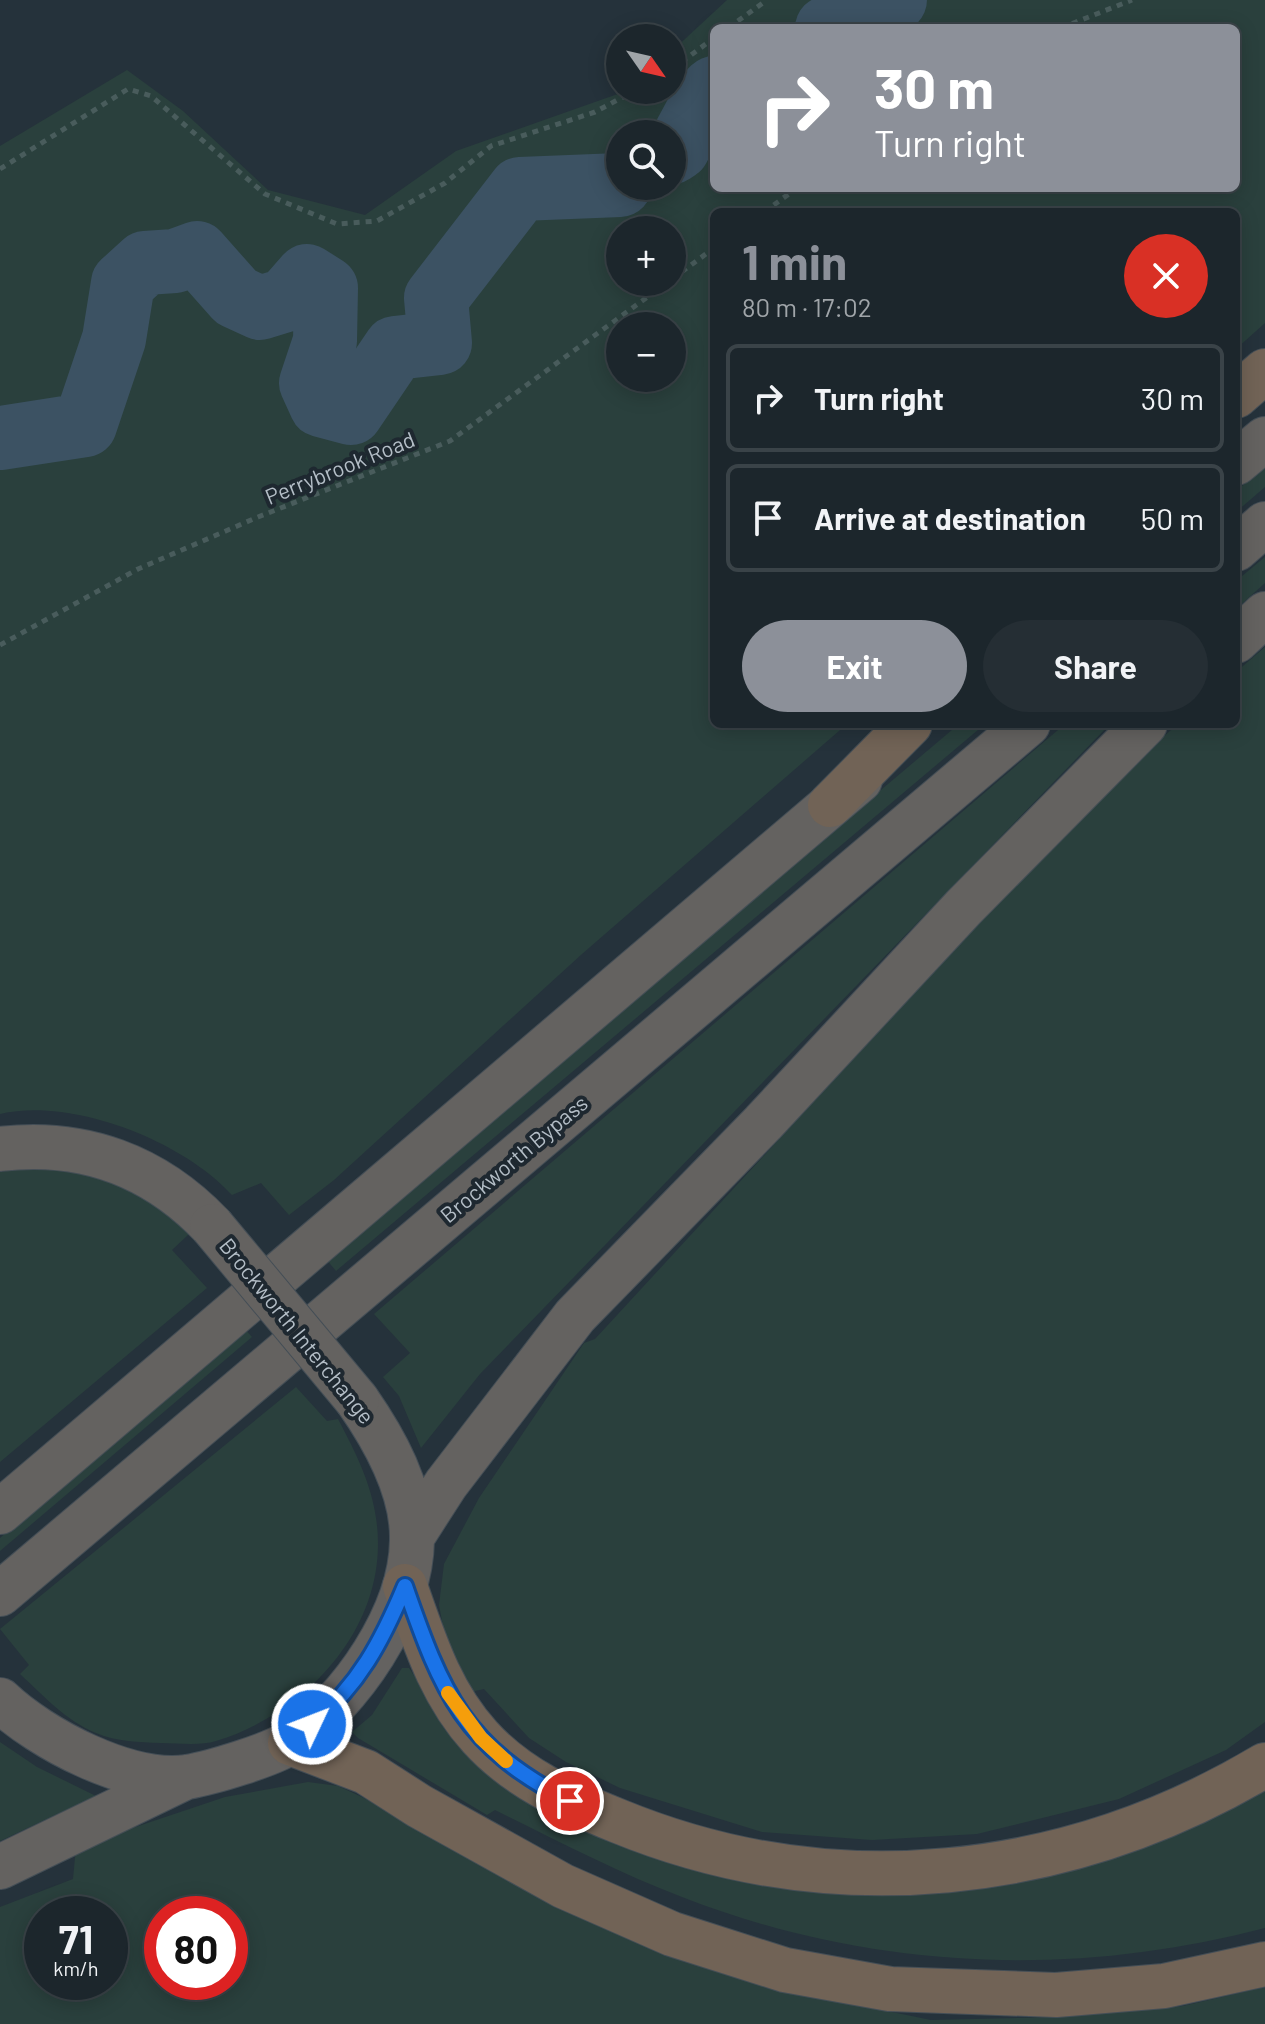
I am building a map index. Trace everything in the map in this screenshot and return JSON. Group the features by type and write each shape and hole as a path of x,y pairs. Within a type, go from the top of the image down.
{"highway":[{"path":"1240,393 1265,371"},
{"path":"1240,460 1265,439"},
{"path":"1240,546 1265,524"},
{"path":"1240,637 1265,614"},
{"path":"830,805 906,728"},
{"path":"0,1512 922,728"},
{"name":"Brockworth Bypass","path":"0,1594 1023,728"},
{"path":"412,1537 446,1484 575,1316 763,1123 964,907 1141,728"},
{"name":"Brockworth Interchange","path":"0,1149 51,1147 106,1156 160,1181 188,1201 357,1400 389,1452 401,1482 412,1537 405,1586 383,1639 357,1678 334,1706 290,1743 262,1755 186,1777 148,1773 85,1755 49,1739 0,1700"},
{"path":"405,1586 427,1652 444,1687 481,1738 534,1783 650,1834 701,1850 763,1863 904,1874 970,1869 1026,1860 1132,1830 1195,1803 1265,1765"},
{"path":"290,1743 366,1772 419,1806 563,1886 672,1934 785,1970 890,1989 1056,1995 1164,1986 1265,1964"},
{"path":"0,1867 186,1777"}],"path":[{"path":"734,24 767,0"},
{"path":"1071,24 1132,0"},
{"path":"686,59 710,41"},
{"path":"0,169 128,89 151,96 265,194 337,224 377,221 445,183 491,146 595,112 610,104"},
{"path":"770,208 792,192"},
{"name":"Perrybrook Road","path":"686,268 710,251"},
{"name":"Perrybrook Road","path":"0,645 138,569 258,517 450,441 648,296"}],"green space":[{"path":"727,0 1265,0 1265,323 1240,345 1240,208 710,208 710,728 842,728 582,954 334,1180 289,1215 261,1183 232,1195 185,1157 125,1128 60,1112 29,1110 0,1114 0,146 127,70 183,111 268,190 365,215 456,151 606,98 606,104 686,104 686,38"},
{"path":"1265,467 1265,487 1240,509 1240,488"},
{"path":"1265,557 1265,583 1240,605 1240,578"},
{"path":"1265,647 1265,1722 1226,1750 1119,1799 977,1834 872,1840 762,1832 620,1788 566,1762 529,1738 484,1689 466,1693 450,1663 439,1605 444,1564 479,1498 584,1343 595,1339 1006,893 1173,728 1240,728 1240,669"},
{"path":"954,728 980,728 336,1271 326,1259"},
{"path":"1060,728 1106,728 480,1374 421,1448 399,1396 383,1377 410,1353 374,1314"},
{"path":"38,1166 102,1178 155,1205 189,1234 172,1250 207,1288 0,1462 0,1172"},
{"path":"243,1327 252,1337 0,1551 0,1538"},
{"path":"296,1387 327,1421 338,1419 360,1463 375,1510 378,1544 375,1578 365,1610 349,1640 329,1668 305,1692 247,1729 216,1741 189,1744 128,1741 104,1736 74,1721 20,1674 29,1665 0,1629"},
{"path":"402,1668 409,1668 448,1727 483,1759 852,1886 1265,1781 1265,1928 1192,1944 1118,1955 1045,1960 971,1959 897,1952 825,1940 753,1921 634,1877 495,1810 487,1815 358,1738 352,1732 372,1715"},
{"path":"0,1742 37,1767 96,1796 0,1841"},
{"path":"308,1782 338,1786 542,1897 684,1962 813,1996 931,2020 1058,2017 1183,2006 1265,1987 1265,2024 0,2024 0,1907 24,1898 24,2000 128,2000 128,1896 29,1896 73,1879 76,1847 225,1797"}],"waterway":[{"path":"837,24 895,0"},
{"path":"686,133 710,92"},
{"path":"0,438 85,425 114,339 123,283 145,263 175,261 197,253 236,297 260,308 286,300 307,276 326,288 325,341 311,383 321,405 351,413 395,348 440,343 436,298 520,189 606,186"}],"slow traffic":[{"path":"448,1693 481,1738 506,1761"}],"route":[{"path":"312,1724 334,1706 357,1678 383,1639 405,1586 434,1668 464,1717 507,1762 534,1783 570,1801"}]}
